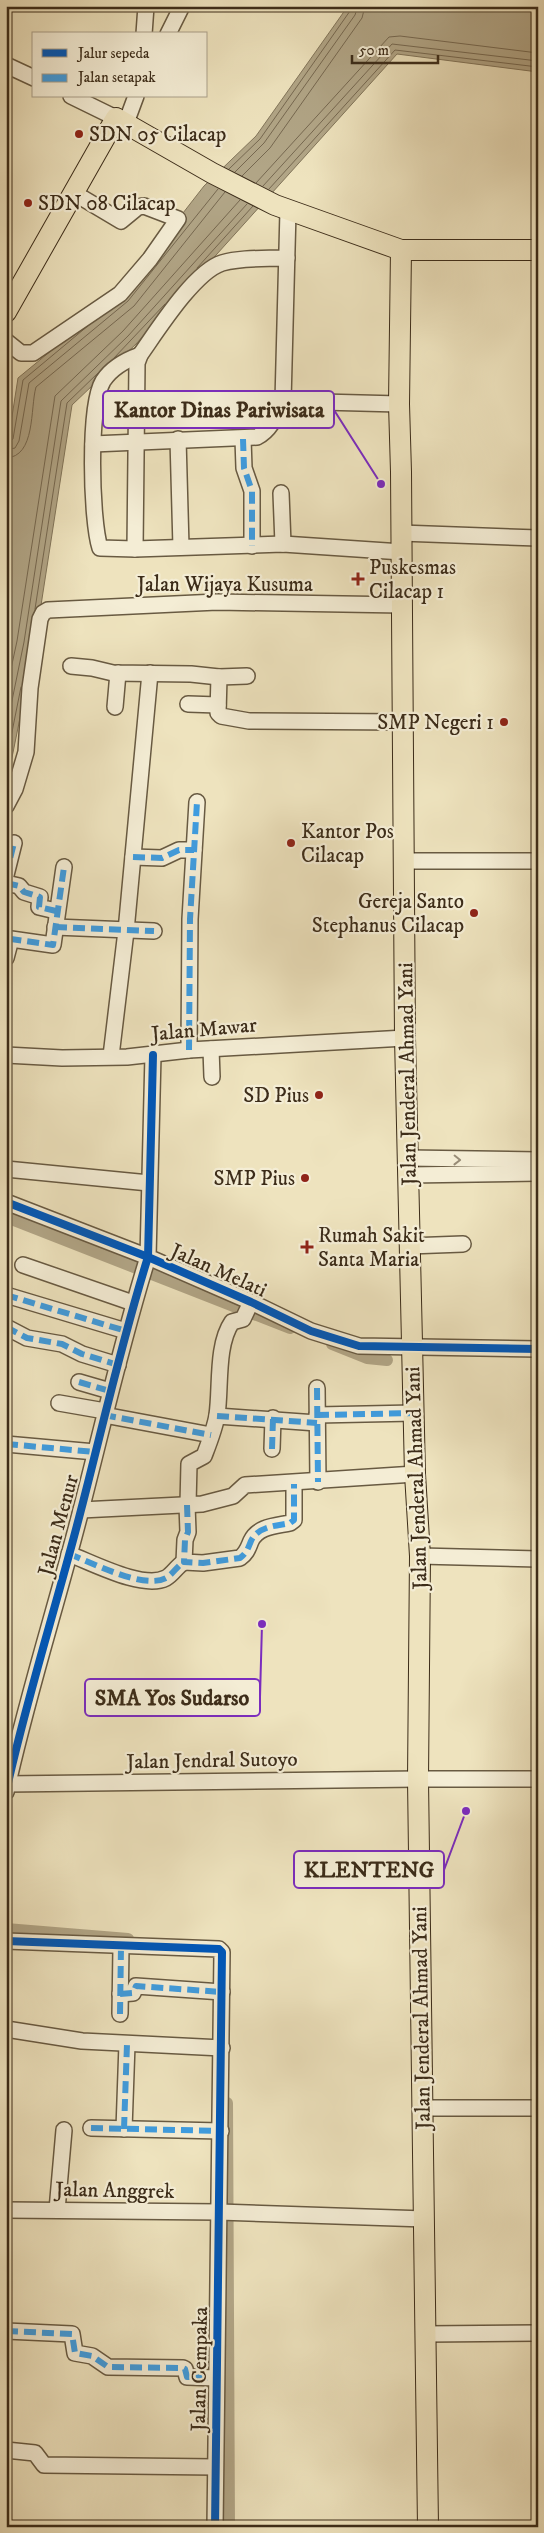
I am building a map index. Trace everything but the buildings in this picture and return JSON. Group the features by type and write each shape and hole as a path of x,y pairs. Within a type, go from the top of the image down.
{"main road":[{"path":"6,312 74,194 121,120 212,173 282,208 401,250 538,250"},
{"name":"Jalan Jenderal Ahmad Yani","path":"401,250 399,404 404,722 405,1038 415,1474 420,1556 418,1778 428,2527"}],"street":[{"path":"144,32 146,6"},
{"path":"169,32 182,6"},
{"path":"6,65 32,77"},
{"path":"75,98 121,120 135,98"},
{"path":"6,342 21,353 33,353 120,294 150,259 178,219 144,206 138,207 122,221 74,194"},
{"path":"94,444 178,439 244,439 257,437 264,432 276,416 283,401 287,258 282,208"},
{"path":"135,549 137,362 140,355 184,296 209,269 235,260 287,258"},
{"path":"140,355 126,359 104,380 96,408 94,444 95,515 100,548 135,549 282,544 402,543 538,538"},
{"path":"283,401 399,404"},
{"path":"178,439 181,547"},
{"path":"244,439 244,468 252,490 252,546"},
{"path":"281,493 282,544"},
{"name":"Jalan Wijaya Kusuma","path":"6,806 18,780 26,752 30,688 40,619 43,613 48,610 217,602 402,605"},
{"path":"71,666 118,673 219,677 247,676"},
{"path":"115,707 118,673"},
{"path":"111,1056 126,931 150,673"},
{"path":"219,677 218,705 221,716 249,722 404,722"},
{"path":"188,704 218,705"},
{"path":"189,1050 190,919 197,802"},
{"path":"7,865 14,843"},
{"path":"133,856 162,858 179,850 194,850"},
{"path":"404,861 538,861"},
{"path":"6,958 11,939 51,946 64,867"},
{"path":"6,883 19,886 24,892 40,897 39,907 56,911"},
{"path":"54,927 154,931"},
{"name":"Jalan Mawar","path":"6,1055 62,1058 153,1055 211,1048 405,1038"},
{"path":"211,1048 212,1077"},
{"name":"Jalan Melati","path":"153,1055 147,1258 247,1310 329,1338 359,1346 538,1349"},
{"path":"409,1166 538,1160"},
{"path":"409,1166 538,1173"},
{"path":"6,1169 149,1183"},
{"path":"6,1202 147,1258"},
{"path":"409,1246 463,1244"},
{"name":"Jalan Menur","path":"7,1786 81,1510 110,1390 147,1258"},
{"path":"23,1265 134,1303"},
{"path":"6,1295 126,1331"},
{"path":"68,1554 89,1561 98,1568 140,1580 155,1580 169,1577 184,1562 184,1540 188,1532 189,1464 204,1456 217,1416 220,1365 226,1333 232,1322 247,1310"},
{"path":"6,1327 26,1338 62,1344 82,1354 118,1366"},
{"path":"78,1382 110,1390"},
{"path":"316,1388 318,1482"},
{"path":"59,1403 211,1435"},
{"path":"217,1416 273,1418 295,1423 317,1419 414,1413"},
{"path":"272,1449 273,1418"},
{"path":"6,1444 95,1452"},
{"path":"81,1510 223,1500 236,1495 246,1485 294,1484 415,1474"},
{"path":"184,1562 210,1563 243,1557 251,1540 261,1530 290,1523 294,1520 294,1484"},
{"path":"420,1556 538,1559"},
{"name":"Jalan Jendral Sutoyo","path":"7,1786 418,1778 538,1780"},
{"path":"6,1941 121,1947 120,2014"},
{"name":"Jalan Cempaka","path":"121,1947 220,1950 223,1954 221,2131 225,2212 216,2378 215,2527"},
{"path":"120,1994 132,1993 136,1986 222,1992"},
{"path":"6,2029 82,2041 222,2048"},
{"path":"124,2129 127,2044"},
{"path":"423,2108 538,2108"},
{"path":"91,2128 221,2131"},
{"path":"58,2210 64,2130"},
{"name":"Jalan Anggrek","path":"6,2210 225,2212 425,2219"},
{"path":"6,2331 72,2334 75,2353 92,2356 105,2366 183,2368 188,2377 216,2378"},
{"path":"426,2334 538,2333"},
{"path":"6,2450 35,2453 44,2465 215,2468"}],"water":[{"path":"348,6 538,6 538,72 397,54 136,344 72,405 35,644 6,787 6,455 18,378 120,294 204,186 256,136"}],"waterway":[{"path":"6,1217 290,1328"},
{"path":"332,1344 367,1358 387,1360"},
{"path":"6,1929 128,1939"},
{"path":"227,2103 229,2527"}],"marked path":[{"path":"243,439 244,468 252,491 252,546"},
{"path":"189,1050 190,919 197,802"},
{"path":"6,875 14,843"},
{"path":"133,857 162,858 179,850 194,850"},
{"path":"6,958 11,939 53,945 64,867"},
{"path":"6,883 19,886 24,892 40,897 39,907 56,911"},
{"path":"55,927 154,931"},
{"path":"6,1295 126,1331"},
{"path":"6,1327 27,1338 62,1344 82,1354 118,1365"},
{"path":"79,1382 110,1391"},
{"path":"317,1388 318,1482"},
{"path":"317,1415 414,1413"},
{"path":"104,1415 211,1435"},
{"path":"217,1416 317,1423"},
{"path":"272,1449 273,1418"},
{"path":"6,1444 95,1452"},
{"path":"187,1505 188,1532 185,1540 184,1562 203,1563 240,1558 246,1552 258,1532 268,1527 290,1523 294,1520 294,1484"},
{"path":"69,1554 117,1574 156,1581 166,1578 184,1562"},
{"path":"120,2014 121,1947"},
{"path":"120,1994 133,1993 136,1986 222,1992"},
{"path":"124,2129 127,2044"},
{"path":"91,2128 221,2131"},
{"path":"6,2331 72,2334 75,2353 92,2356 108,2367 183,2368 187,2377 216,2378"}],"cycle path":[{"path":"153,1055 148,1257 251,1302 311,1331 359,1346 538,1349"},
{"path":"6,1202 148,1257 121,1351 72,1545 23,1721 6,1792"},
{"path":"6,1941 219,1949 222,1952 215,2527"}],"place":[{"name":"SDN 05 Cilacap","path":"79,134"},
{"name":"SDN 08 Cilacap","path":"28,203"},
{"name":"Kantor Dinas Pariwisata","path":"381,484"},
{"name":"Puskesmas Cilacap 1","path":"358,579"},
{"name":"SMP Negeri 1","path":"504,722"},
{"name":"Kantor Pos Cilacap","path":"291,843"},
{"name":"Gereja Santo Stephanus Cilacap","path":"474,913"},
{"name":"SD Pius","path":"319,1095"},
{"name":"SMP Pius","path":"305,1178"},
{"name":"Rumah Sakit Santa Maria","path":"307,1247"},
{"name":"SMA Yos Sudarso","path":"262,1624"},
{"name":"KLENTENG","path":"466,1811"}]}
